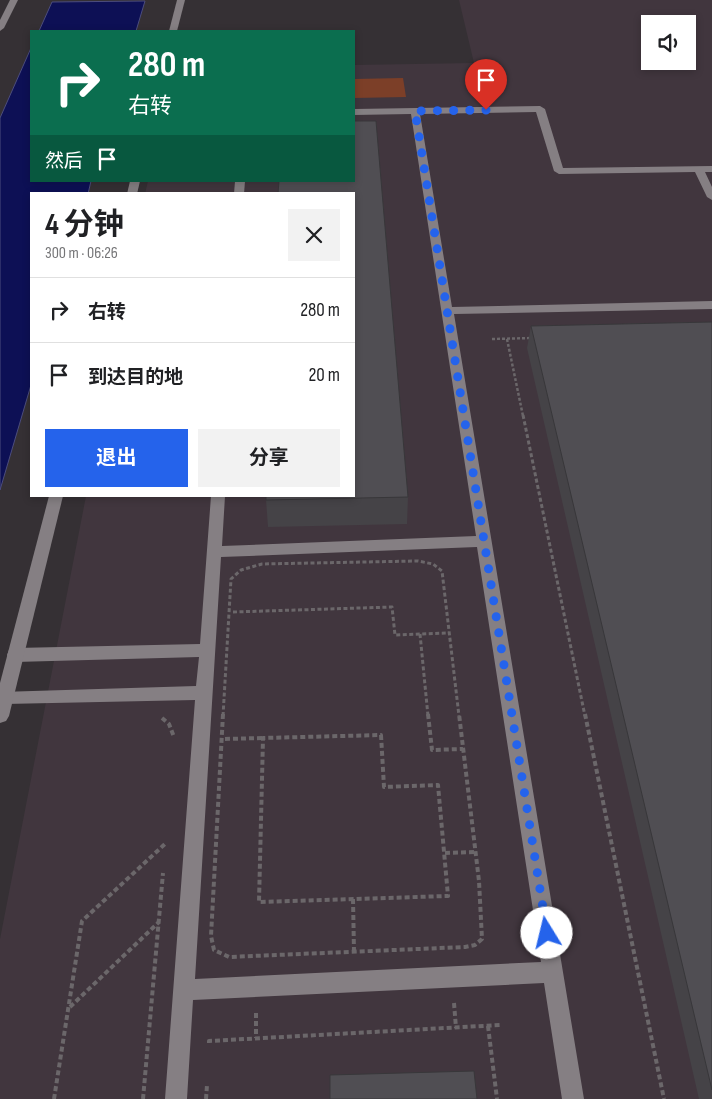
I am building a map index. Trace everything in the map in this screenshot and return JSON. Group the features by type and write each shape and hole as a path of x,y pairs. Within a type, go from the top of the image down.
{"street":[{"path":"0,28 14,0"},
{"path":"173,30 181,0"},
{"path":"355,112 540,108 559,171 712,169"},
{"path":"415,111 573,1099"},
{"path":"698,169 712,197"},
{"path":"447,311 712,306"},
{"path":"0,716 56,497"},
{"path":"176,1099 218,497"},
{"path":"214,552 484,541"},
{"path":"16,655 208,650"},
{"path":"5,697 204,693"},
{"path":"184,990 553,972"}],"path":[{"path":"526,332 527,338"},
{"path":"492,339 537,338"},
{"path":"507,339 664,1099"},
{"path":"418,561 433,564 442,571 483,931 482,939 475,946 229,957 214,950 211,936 229,612 231,579 248,567 266,564 418,561"},
{"path":"229,612 392,607 394,635 449,633"},
{"path":"420,634 432,750 463,749"},
{"path":"159,715 169,724 174,734 175,745"},
{"path":"222,739 381,735 384,787 438,785 448,896 259,902 263,738"},
{"path":"165,853 167,833"},
{"path":"54,1099 82,920 166,843"},
{"path":"445,853 475,852"},
{"path":"143,1099 164,863"},
{"path":"353,899 354,952"},
{"path":"69,1007 159,922"},
{"path":"453,1000 456,1028"},
{"path":"256,1007 256,1038"},
{"path":"208,1050 209,1041 500,1025"},
{"path":"488,1026 497,1099"},
{"path":"206,1099 207,1080"}],"shaded area":[{"path":"459,0 712,0 712,1099 0,1099 0,939 86,497 355,497 355,192 145,192 148,182 355,182 355,65 474,63"},
{"path":"145,1 136,30 39,30 52,2"},
{"path":"30,50 30,182 91,182 88,192 30,192 30,388 0,490 0,118"},
{"path":"403,78 406,97 355,98 355,79"}],"building":[{"path":"355,121 376,121 408,497 266,500 266,497 355,497 355,192 278,192 279,182 355,182"},
{"path":"712,322 712,1090 531,326"},
{"path":"474,1071 477,1099 330,1099 330,1075"}],"route":[{"path":"486,110 415,111 547,933"}]}
